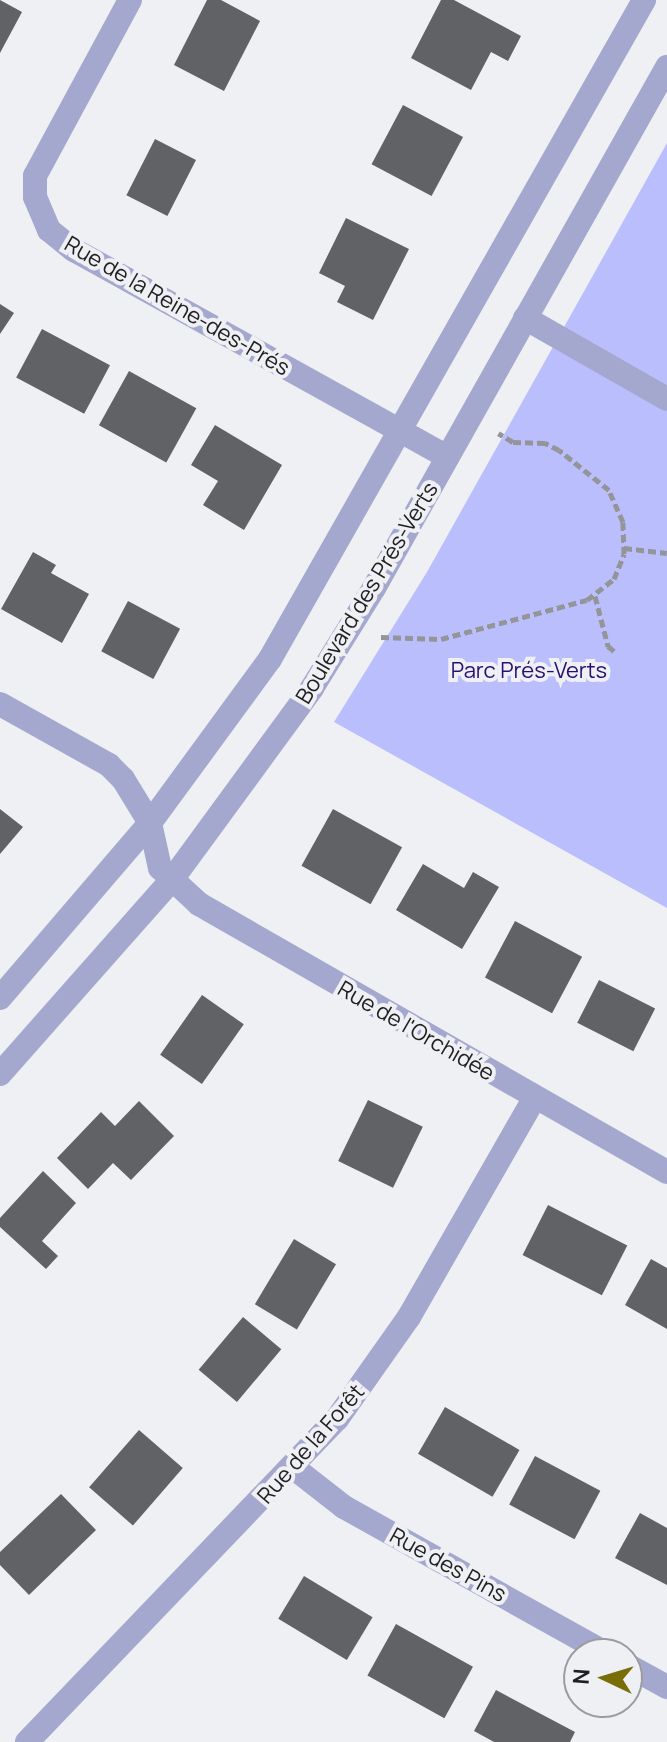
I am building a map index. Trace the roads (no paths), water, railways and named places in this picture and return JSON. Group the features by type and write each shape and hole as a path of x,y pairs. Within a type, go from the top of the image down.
{"street":[{"name":"Rue de la Reine-des-Prés","path":"130,0 35,176 35,197 49,230 74,250 448,457"},
{"path":"0,998 150,823 270,659 644,0"},
{"name":"Boulevard des Prés-Verts","path":"0,1074 171,881 312,688 448,457 667,67"},
{"path":"525,318 667,399"},
{"path":"0,704 109,765 150,823 155,855 171,881"},
{"name":"Rue de l'Orchidée","path":"171,881 224,920 667,1172"},
{"name":"Rue de la Forêt","path":"27,1742 294,1468 337,1419 409,1317 534,1099"},
{"name":"Rue des Pins","path":"294,1468 344,1507 578,1638"},
{"path":"643,1674 667,1687"}],"park label":[{"name":"Parc Prés-Verts","path":"529,671"}]}
